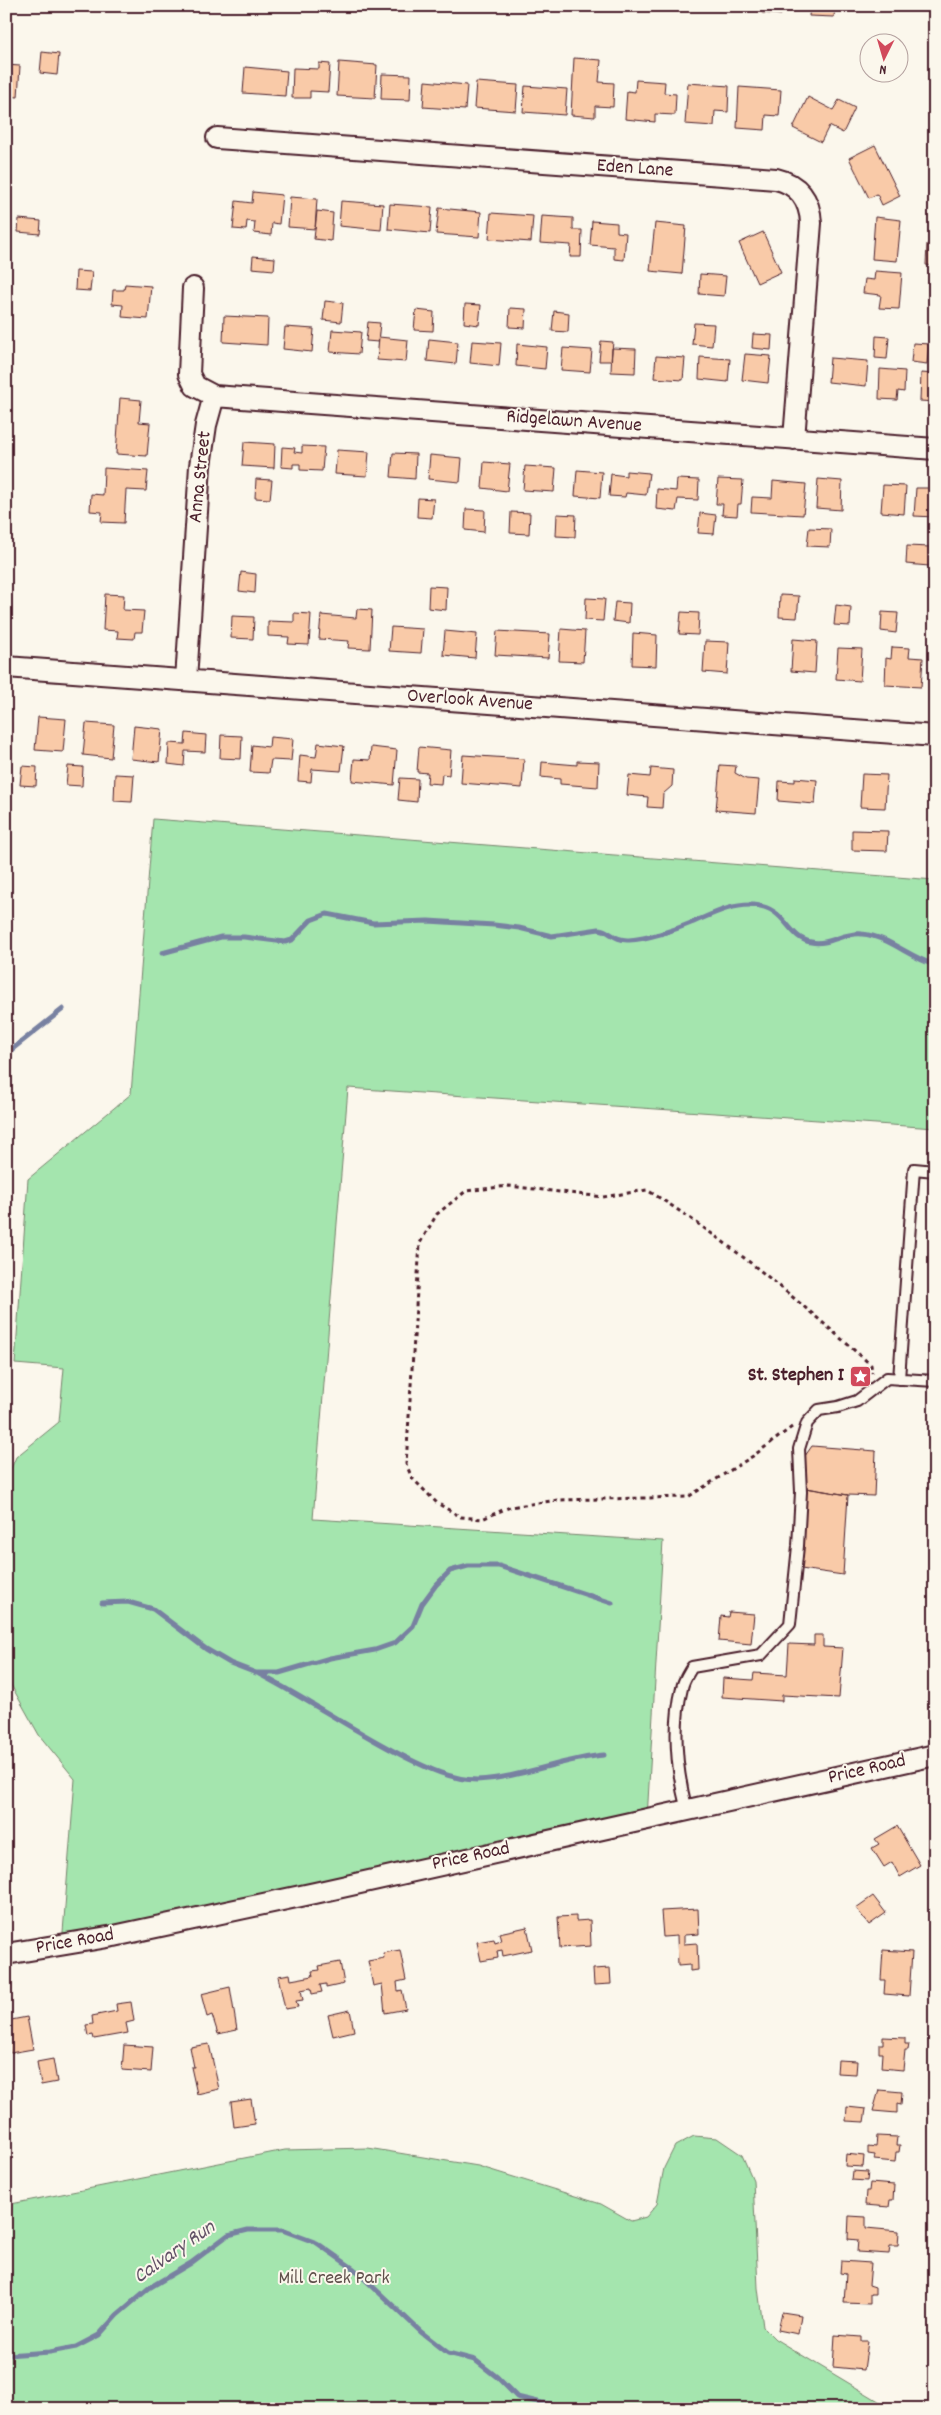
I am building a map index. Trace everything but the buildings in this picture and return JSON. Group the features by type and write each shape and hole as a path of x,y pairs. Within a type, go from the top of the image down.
{"street":[{"name":"Eden Lane","path":"218,138 776,179 795,187 803,194 810,212 811,223 794,439"},
{"path":"193,288 189,374 195,386 214,396"},
{"name":"Ridgelawn Avenue","path":"214,396 935,449"},
{"name":"Anna Street","path":"186,680 200,466 206,426 214,396"},
{"name":"Overlook Avenue","path":"6,667 935,736"},
{"name":"Price Road","path":"6,1954 124,1934 688,1811 935,1754"}],"lane":[{"path":"899,1379 914,1170 935,1170"},
{"path":"688,1811 679,1779 677,1737 682,1687 692,1667 761,1655 790,1624 798,1546 799,1449 807,1423 819,1410 857,1401 887,1378 935,1381"}],"path":[{"path":"807,1423 795,1425 753,1456 688,1497 558,1500 510,1507 482,1519 461,1517 437,1503 422,1490 412,1478 406,1464 420,1243 437,1214 466,1191 509,1186 603,1197 647,1190 694,1220 812,1313 871,1365 874,1388"}],"green space":[{"path":"153,819 935,880 935,1128 348,1088 313,1519 663,1541 647,1819 62,1945 75,1779 39,1735 6,1676 6,1480 16,1457 59,1422 64,1368 15,1364 28,1179 131,1094"},
{"name":"Mill Creek Park","path":"694,2136 717,2138 742,2155 753,2180 758,2288 763,2327 775,2339 892,2409 6,2409 6,2205 285,2150 368,2148 478,2166 601,2204 631,2221 646,2217 657,2204 664,2168 675,2146"}],"waterway":[{"path":"162,953 221,937 244,937 285,942 292,940 311,920 327,914 373,923 428,921 494,925 519,928 552,936 599,929 620,939 629,940 669,931 736,906 753,905 773,911 797,935 811,942 818,943 849,935 862,934 881,939 935,965"},
{"path":"6,1054 63,1009"},
{"path":"102,1603 128,1602 153,1609 206,1649 230,1663 256,1673 279,1673 330,1658 375,1650 395,1643 413,1626 422,1604 436,1585 450,1571 468,1566 499,1566 612,1603"},
{"path":"259,1674 386,1747 449,1776 477,1780 493,1779 572,1760 604,1755"},
{"name":"Calvary Run","path":"6,2355 50,2352 76,2347 99,2335 117,2315 149,2288 191,2263 228,2235 248,2230 282,2230 317,2243 354,2269 421,2332 448,2353 475,2360 497,2377 517,2397 542,2403 591,2409"}],"place":[{"name":"St. Stephen I","path":"860,1376"}]}
